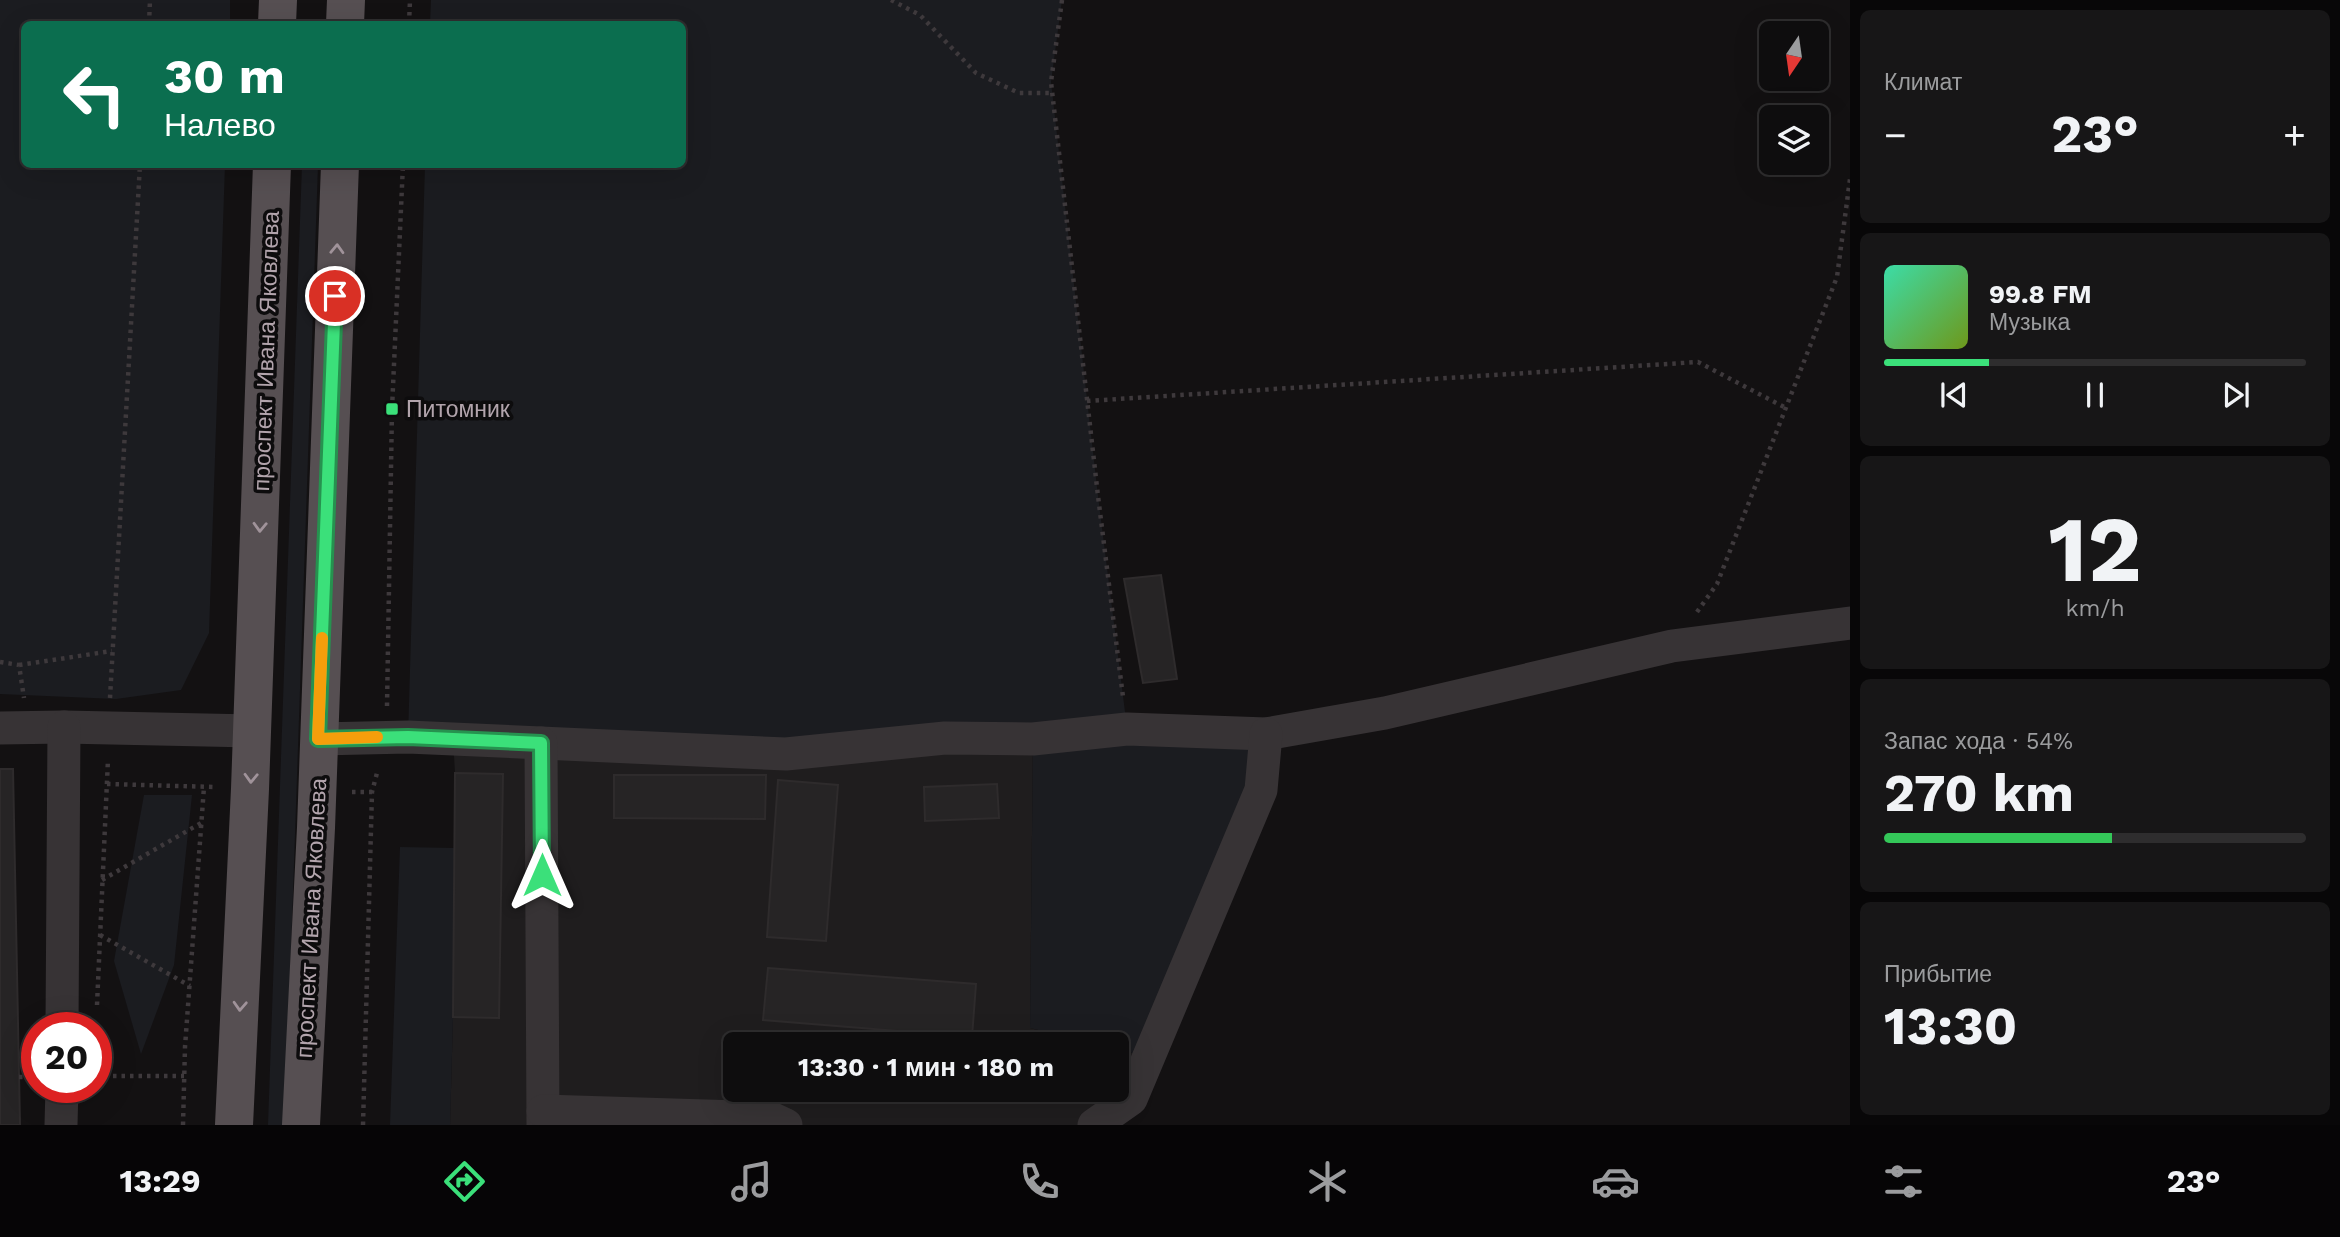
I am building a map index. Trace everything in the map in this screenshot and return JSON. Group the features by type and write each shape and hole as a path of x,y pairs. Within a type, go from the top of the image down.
{"main road":[{"path":"277,21 278,0"},
{"path":"345,21 346,0"},
{"name":"проспект Ивана Яковлева","path":"234,1125 253,731 272,168"},
{"name":"проспект Ивана Яковлева","path":"301,1125 340,168"}],"lane":[{"path":"318,739 386,737 786,754 945,738 1033,739 1127,729 1266,734 1385,713 1671,646 1850,623"},
{"path":"62,1012 64,727"},
{"path":"14,728 253,731"},
{"path":"1094,1125 1131,1099 1261,790 1266,734"},
{"path":"541,743 543,1118 771,1118 786,1125"},
{"path":"61,1125 62,1103"}],"path":[{"path":"149,21 150,0"},
{"path":"409,21 410,0"},
{"path":"891,0 920,15 976,74 1018,93 1053,93"},
{"path":"1062,0 1051,82 1127,729"},
{"path":"97,1009 112,650 140,168"},
{"path":"363,1125 372,792 386,737 392,409 403,168"},
{"path":"1671,646 1717,583 1837,277 1850,179"},
{"path":"1087,401 1698,362 1786,408"},
{"path":"0,662 19,665 112,650"},
{"path":"14,728 19,665"},
{"path":"107,784 204,787 183,1125"},
{"path":"343,792 372,792"},
{"path":"102,880 201,823"},
{"path":"100,935 190,986"},
{"path":"112,1076 184,1076"}],"shaded area":[{"path":"0,0 230,0 230,21 21,21 21,168 225,168 209,633 181,690 116,699 0,694"},
{"path":"431,0 1062,0 1051,82 1127,728 1266,734 1149,1057 1129,1052 1129,1032 1046,1032 1030,1028 1033,739 408,737 425,168 686,168 686,21 430,21"},
{"path":"302,168 318,168 285,1125 268,1125"},
{"path":"453,739 1033,739 1030,1028 1046,1032 723,1032 723,1102 1113,1102 1094,1125 450,1125 453,1017 499,1018 503,775 455,773"},
{"path":"144,795 192,795 174,965 141,1054 114,961"},
{"path":"400,847 454,848 450,1125 390,1125"},
{"path":"1129,1052 1149,1057 1129,1082"}],"building":[{"path":"1161,575 1177,679 1143,683 1124,579"},
{"path":"0,769 13,769 20,1125 0,1125"},
{"path":"455,773 503,774 499,1018 453,1017"},
{"path":"614,775 766,775 765,819 614,818"},
{"path":"778,780 838,785 826,941 767,937"},
{"path":"997,784 999,818 925,821 924,787"},
{"path":"768,968 976,984 972,1032 911,1032 763,1020"}],"slow traffic":[{"path":"322,638 318,739 377,737"}],"place":[{"name":"Питомник","path":"392,409"}],"route":[{"path":"335,296 318,739 408,737 541,743 542,875"}]}
